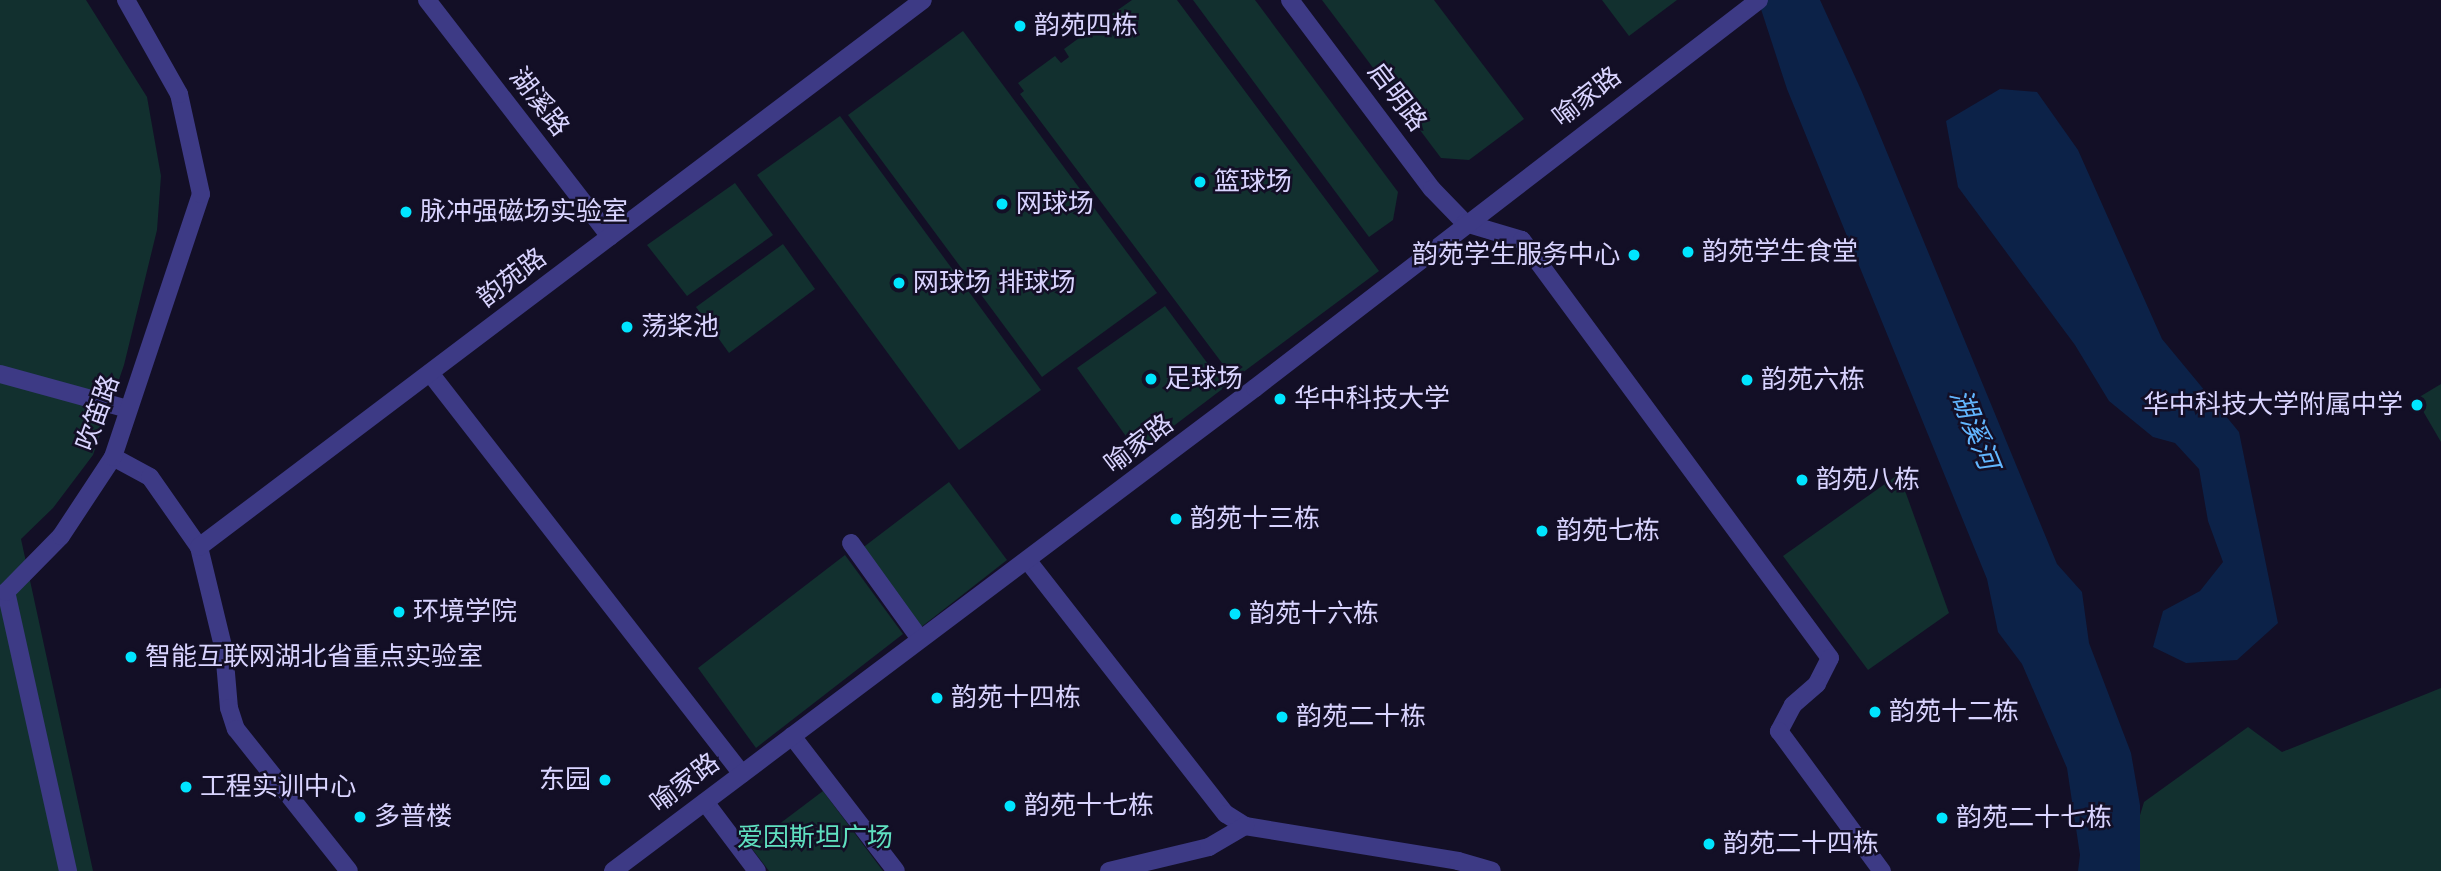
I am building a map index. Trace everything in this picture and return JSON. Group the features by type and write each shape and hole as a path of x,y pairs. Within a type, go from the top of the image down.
{"street":[{"name":"吹笛路","path":"68,871 3,593 61,536 113,457 201,194 179,94 126,0"},
{"name":"湖溪路","path":"427,0 610,237"},
{"name":"韵苑路","path":"200,547 923,0"},
{"name":"启明路","path":"1290,0 1432,189 1465,223"},
{"name":"喻家路","path":"612,871 1028,561 1759,0"},
{"path":"1465,223 1522,240 1830,658 1818,684 1793,705 1779,731 1882,871"},
{"path":"430,373 742,774"},
{"path":"0,374 128,410"},
{"path":"113,457 150,477 200,547 224,650 229,708 236,729 349,871"},
{"path":"851,543 920,639"},
{"path":"1028,561 1226,814 1245,826 1458,861 1492,871"},
{"path":"792,736 896,871"},
{"path":"705,802 757,871"},
{"path":"1109,871 1209,847 1245,826"}],"green space":[{"path":"0,0 86,0 147,97 161,176 157,230 124,365 93,455 53,508 21,539 93,871 0,871"},
{"name":"篮球场","path":"1132,0 1177,0 1379,271 1234,379 1020,94 1024,91 1018,83 1055,56 1061,63 1069,57 1064,49 1101,22 1106,29 1117,21 1112,14"},
{"path":"1193,0 1255,0 1398,192 1393,220 1369,237"},
{"path":"1322,0 1434,0 1524,119 1469,160 1441,158"},
{"path":"1602,0 1677,0 1629,36"},
{"name":"网球场","path":"963,31 1157,293 1042,377 848,115"},
{"name":"网球场 排球场","path":"840,116 1041,390 959,450 757,175"},
{"path":"735,183 773,235 687,296 647,245"},
{"path":"783,244 815,289 729,353 696,307"},
{"name":"足球场","path":"1165,306 1225,387 1138,453 1077,368"},
{"path":"2441,384 2441,442 2416,399"},
{"path":"1899,474 1949,613 1868,670 1783,556"},
{"path":"949,482 1007,560 920,628 861,549"},
{"path":"845,555 903,634 756,748 698,668"},
{"path":"2441,688 2441,871 2123,871 2144,802 2248,727 2282,752"},
{"name":"爱因斯坦广场","path":"823,791 883,871 769,871 750,846"}],"water":[{"name":"湖溪河","path":"1758,0 1820,0 1862,92 2057,564 2082,592 2089,643 2131,753 2140,805 2140,871 2078,871 2080,855 2067,768 2022,664 1998,632 1987,579 1787,89"},
{"path":"2000,89 2037,92 2078,150 2162,339 2239,432 2278,623 2237,660 2186,663 2153,647 2163,611 2200,591 2223,562 2208,521 2199,469 2175,443 2153,437 2109,401 2075,345 1958,187 1946,121"}],"place":[{"name":"韵苑四栋","path":"1020,26"},
{"name":"篮球场","path":"1200,182"},
{"name":"网球场","path":"1002,204"},
{"name":"脉冲强磁场实验室","path":"406,212"},
{"name":"韵苑学生食堂","path":"1688,252"},
{"name":"韵苑学生服务中心","path":"1634,255"},
{"name":"网球场 排球场","path":"899,283"},
{"name":"荡桨池","path":"627,327"},
{"name":"足球场","path":"1151,379"},
{"name":"韵苑六栋","path":"1747,380"},
{"name":"华中科技大学","path":"1280,399"},
{"name":"华中科技大学附属中学","path":"2417,405"},
{"name":"韵苑八栋","path":"1802,480"},
{"name":"韵苑十三栋","path":"1176,519"},
{"name":"韵苑七栋","path":"1542,531"},
{"name":"环境学院","path":"399,612"},
{"name":"韵苑十六栋","path":"1235,614"},
{"name":"智能互联网湖北省重点实验室","path":"131,657"},
{"name":"韵苑十四栋","path":"937,698"},
{"name":"韵苑十二栋","path":"1875,712"},
{"name":"韵苑二十栋","path":"1282,717"},
{"name":"东园","path":"605,780"},
{"name":"工程实训中心","path":"186,787"},
{"name":"韵苑十七栋","path":"1010,806"},
{"name":"多普楼","path":"360,817"},
{"name":"韵苑二十七栋","path":"1942,818"},
{"name":"韵苑二十四栋","path":"1709,844"}]}
